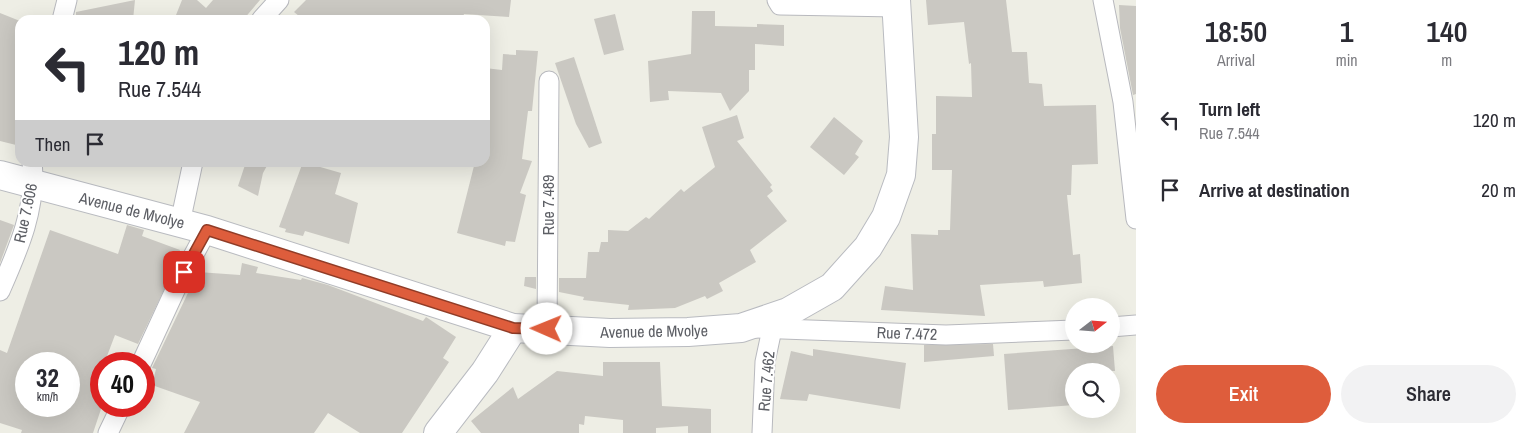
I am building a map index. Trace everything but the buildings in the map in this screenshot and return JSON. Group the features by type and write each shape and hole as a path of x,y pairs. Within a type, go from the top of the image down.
{"street":[{"path":"63,15 67,0"},
{"path":"266,15 279,0"},
{"path":"778,0 780,5 897,4"},
{"path":"1102,0 1123,102 1136,219"},
{"name":"Avenue de Mvolye","path":"0,175 33,173 180,223 513,328 610,333 688,332 741,328 788,312 832,287 868,247 886,217 901,176 904,137 897,4"},
{"name":"Rue 7.489","path":"547,329 549,81"},
{"path":"180,223 192,167"},
{"name":"Rue 7.606","path":"0,291 24,235 33,173"},
{"path":"147,352 177,286 207,230"},
{"path":"1120,326 1136,324"},
{"path":"438,433 485,372 513,328"},
{"name":"Rue 7.472","path":"741,328 946,335 1065,330"},
{"name":"Rue 7.462","path":"762,433 765,362 772,329"},
{"path":"108,433 116,417"}],"route":[{"path":"184,272 207,230 513,328 547,329"}]}
